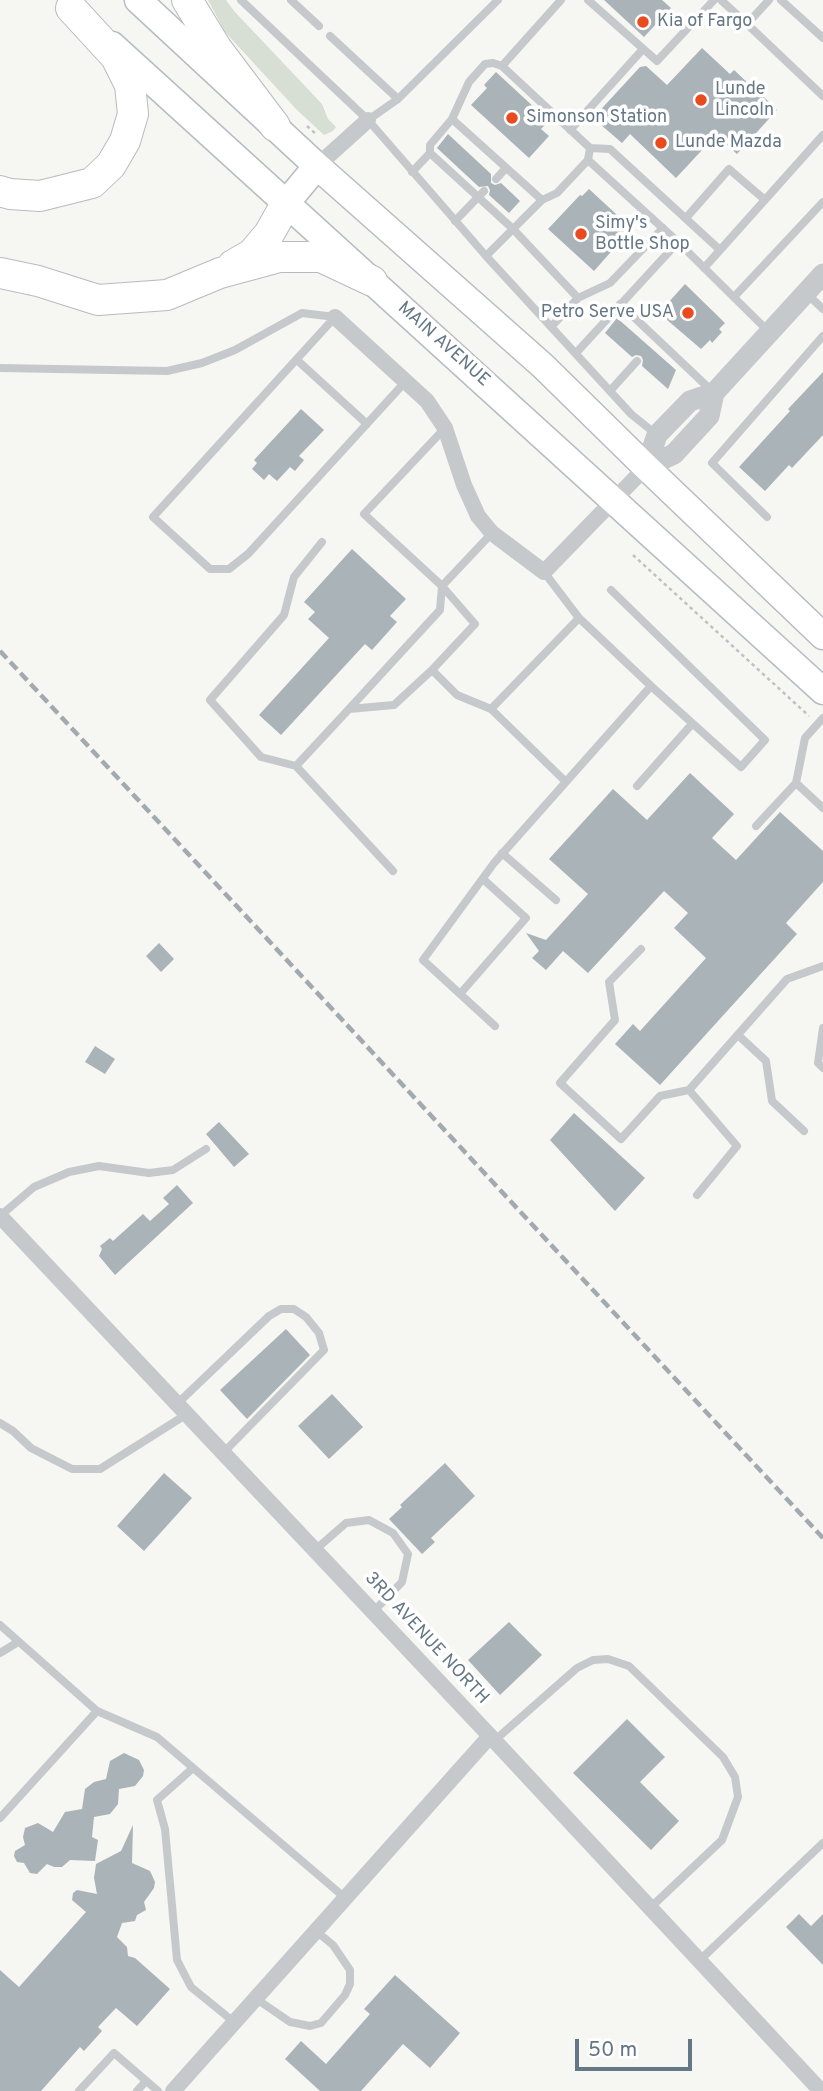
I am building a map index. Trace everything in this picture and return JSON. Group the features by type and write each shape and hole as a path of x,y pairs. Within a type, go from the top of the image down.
{"highway":[{"path":"187,0 217,49 275,126"},
{"path":"0,191 40,196 65,192 92,183 111,164 125,141 133,114 130,85 116,57 66,4"},
{"path":"220,273 252,254 269,234 287,202"},
{"path":"0,274 38,281 98,300 167,295 220,273 279,257 321,257 372,281"}],"main road":[{"path":"138,0 317,166 543,366 823,636"},
{"name":"MAIN AVENUE","path":"66,4 823,691"},
{"path":"287,202 317,166"}],"street":[{"path":"317,166 368,120"},
{"path":"646,467 657,435 690,401 714,393 823,274"},
{"path":"335,317 427,401 445,428 464,485 478,516 492,533 544,572 646,467 674,454 709,416 714,393"},
{"name":"3RD AVENUE NORTH","path":"0,1216 821,2091"},
{"path":"173,2091 344,1897 492,1738"}],"lane":[{"path":"241,0 368,120 551,327 631,414 657,435"},
{"path":"291,0 319,26"},
{"path":"368,120 398,99 498,0"},
{"path":"502,66 561,0"},
{"path":"588,0 657,61 714,0"},
{"path":"721,0 823,96"},
{"path":"747,24 769,0"},
{"path":"781,0 823,38"},
{"path":"330,36 398,99"},
{"path":"570,130 643,49"},
{"path":"412,172 430,153 430,145 453,119 469,82 485,64 493,63 502,66 590,148 610,149 720,250"},
{"path":"453,119 541,200"},
{"path":"704,268 823,135"},
{"path":"486,256 541,200 557,193 588,160 590,148"},
{"path":"430,153 481,194 578,298"},
{"path":"588,160 678,242 769,332"},
{"path":"496,179 505,169"},
{"path":"686,219 729,169 765,200"},
{"path":"455,221 481,194"},
{"path":"734,297 823,202"},
{"path":"551,327 578,298 610,283 663,228"},
{"path":"576,354 678,242"},
{"path":"806,293 823,309"},
{"path":"620,304 714,393"},
{"path":"0,369 167,370 202,363 235,350 302,313 335,317"},
{"path":"335,317 153,517 210,569 229,569 248,554 406,382"},
{"path":"767,517 712,463 823,335"},
{"path":"650,346 656,338"},
{"path":"297,360 367,424"},
{"path":"610,391 637,362"},
{"path":"349,709 394,705 432,670 475,624 442,586 364,514 445,428"},
{"path":"296,766 440,610 442,586 492,533"},
{"path":"323,542 294,577 284,615 210,700 261,757 296,766 393,871"},
{"path":"544,572 579,618 741,767 765,740 611,590"},
{"path":"491,709 579,618"},
{"path":"432,670 457,695 491,709 565,781"},
{"path":"495,1026 423,960 502,853 650,686"},
{"path":"756,826 796,783 805,738 820,721"},
{"path":"637,786 692,724"},
{"path":"796,783 823,808"},
{"path":"502,853 556,900"},
{"path":"460,994 526,918 483,879"},
{"path":"641,949 609,982 615,1020 560,1083 621,1139 660,1096 689,1090 787,979 823,966"},
{"path":"823,1028 818,1063 823,1068"},
{"path":"737,1035 765,1061 772,1101 804,1131"},
{"path":"689,1090 737,1146 696,1195"},
{"path":"0,1216 34,1187 69,1172 99,1166 149,1173 173,1170 206,1149"},
{"path":"0,1423 31,1448 72,1469 100,1468 182,1409 269,1316 281,1309 294,1309 306,1317 320,1333 324,1350 223,1453"},
{"path":"315,1550 346,1523 369,1520 393,1533 408,1555 402,1582 373,1612"},
{"path":"0,1625 97,1711 157,1737 344,1897"},
{"path":"0,1653 19,1642"},
{"path":"492,1738 577,1668 593,1660 608,1659 629,1666 723,1757 735,1777 738,1797 722,1840 650,1908"},
{"path":"0,1818 97,1711"},
{"path":"193,1768 157,1800 164,1829 177,1960 191,1987 234,2022"},
{"path":"700,1960 823,1843"},
{"path":"255,1998 290,2022 310,2026 321,2023 345,1995 350,1984 350,1970 333,1945 315,1930"},
{"path":"79,2091 114,2053 158,2091"},
{"path":"137,2091 146,2081"}],"path":[{"path":"634,555 820,721"}],"shaded area":[{"path":"208,0 226,0 322,104 328,119 336,127 333,131 324,135 297,110 225,32"}],"building":[{"name":"Kia of Fargo","path":"604,0 662,0 671,8 644,37"},
{"path":"702,48 730,74 734,70 750,83 777,110 737,154 716,135 676,178 630,134 622,143 593,118 640,67 646,66 667,85"},
{"path":"496,72 549,121 541,129 549,136 529,158 471,105 487,88 484,85"},
{"path":"448,134 491,174 491,183 501,183 520,201 509,213 489,195 488,186 479,187 437,148"},
{"path":"589,189 629,226 622,233 625,236 594,271 548,229"},
{"path":"685,284 725,323 719,329 722,332 712,343 710,340 701,349 659,313"},
{"path":"617,318 676,370 668,389 642,366 641,356 632,357 605,333"},
{"path":"823,372 823,435 792,468 789,465 765,491 739,467"},
{"path":"301,409 324,430 299,456 304,460 295,471 290,467 277,481 269,474 264,480 252,469 257,463 254,460"},
{"path":"352,549 406,599 390,616 397,622 372,650 365,644 281,735 259,715 329,638 308,619 315,612 304,602"},
{"path":"690,773 734,814 712,838 736,860 780,812 823,851 823,882 786,923 797,934 660,1085 615,1044 633,1024 640,1031 706,958 674,928 688,913 664,891 588,973 563,951 546,970 532,958 539,951 526,933 546,940 588,894 549,859 613,789 647,820"},
{"path":"159,943 174,959 161,972 146,956"},
{"path":"95,1046 115,1059 105,1074 85,1062"},
{"path":"574,1113 645,1178 615,1211 550,1140"},
{"path":"219,1122 249,1154 234,1167 206,1134"},
{"path":"177,1185 193,1203 115,1275 99,1256 102,1249 100,1246 110,1238 113,1241 143,1214 150,1221 169,1204 163,1198"},
{"path":"286,1329 310,1355 247,1419 220,1390"},
{"path":"332,1394 363,1427 329,1459 298,1426"},
{"path":"445,1463 475,1496 431,1538 435,1542 422,1554 389,1519 402,1507 400,1505"},
{"path":"164,1473 192,1498 144,1551 117,1526"},
{"path":"509,1622 542,1655 500,1695 468,1660"},
{"path":"627,1719 665,1757 640,1782 679,1821 651,1850 573,1773"},
{"path":"124,1753 139,1760 144,1770 143,1776 135,1786 119,1789 118,1804 110,1814 94,1817 92,1837 98,1840 95,1861 70,1860 62,1867 47,1864 37,1874 30,1873 24,1863 17,1862 15,1851 25,1845 25,1828 38,1823 53,1832 65,1812 82,1809 85,1789 94,1782 106,1779 110,1761"},
{"path":"133,1825 132,1863 150,1871 155,1882 144,1902 146,1910 137,1915 135,1921 122,1923 117,1937 127,1947 128,1956 135,1958 170,1989 137,2026 116,2008 98,2027 102,2031 84,2051 80,2047 41,2091 0,2091 0,1970 19,1987 86,1912 72,1900 73,1893 77,1890 97,1894 94,1878 96,1864 121,1851"},
{"path":"799,1914 811,1926 823,1914 823,1965 786,1927"},
{"path":"395,1975 460,2033 430,2068 403,2044 361,2091 320,2091 285,2059 301,2041 326,2064 370,2014 364,2009"}],"railway":[{"path":"0,651 823,1538"}],"place":[{"name":"Kia of Fargo","path":"643,22"},
{"name":"Lunde Lincoln","path":"701,100"},
{"name":"Simonson Station","path":"512,118"},
{"name":"Lunde Mazda","path":"661,143"},
{"name":"Simy's Bottle Shop","path":"581,234"},
{"name":"Petro Serve USA","path":"688,313"}]}
